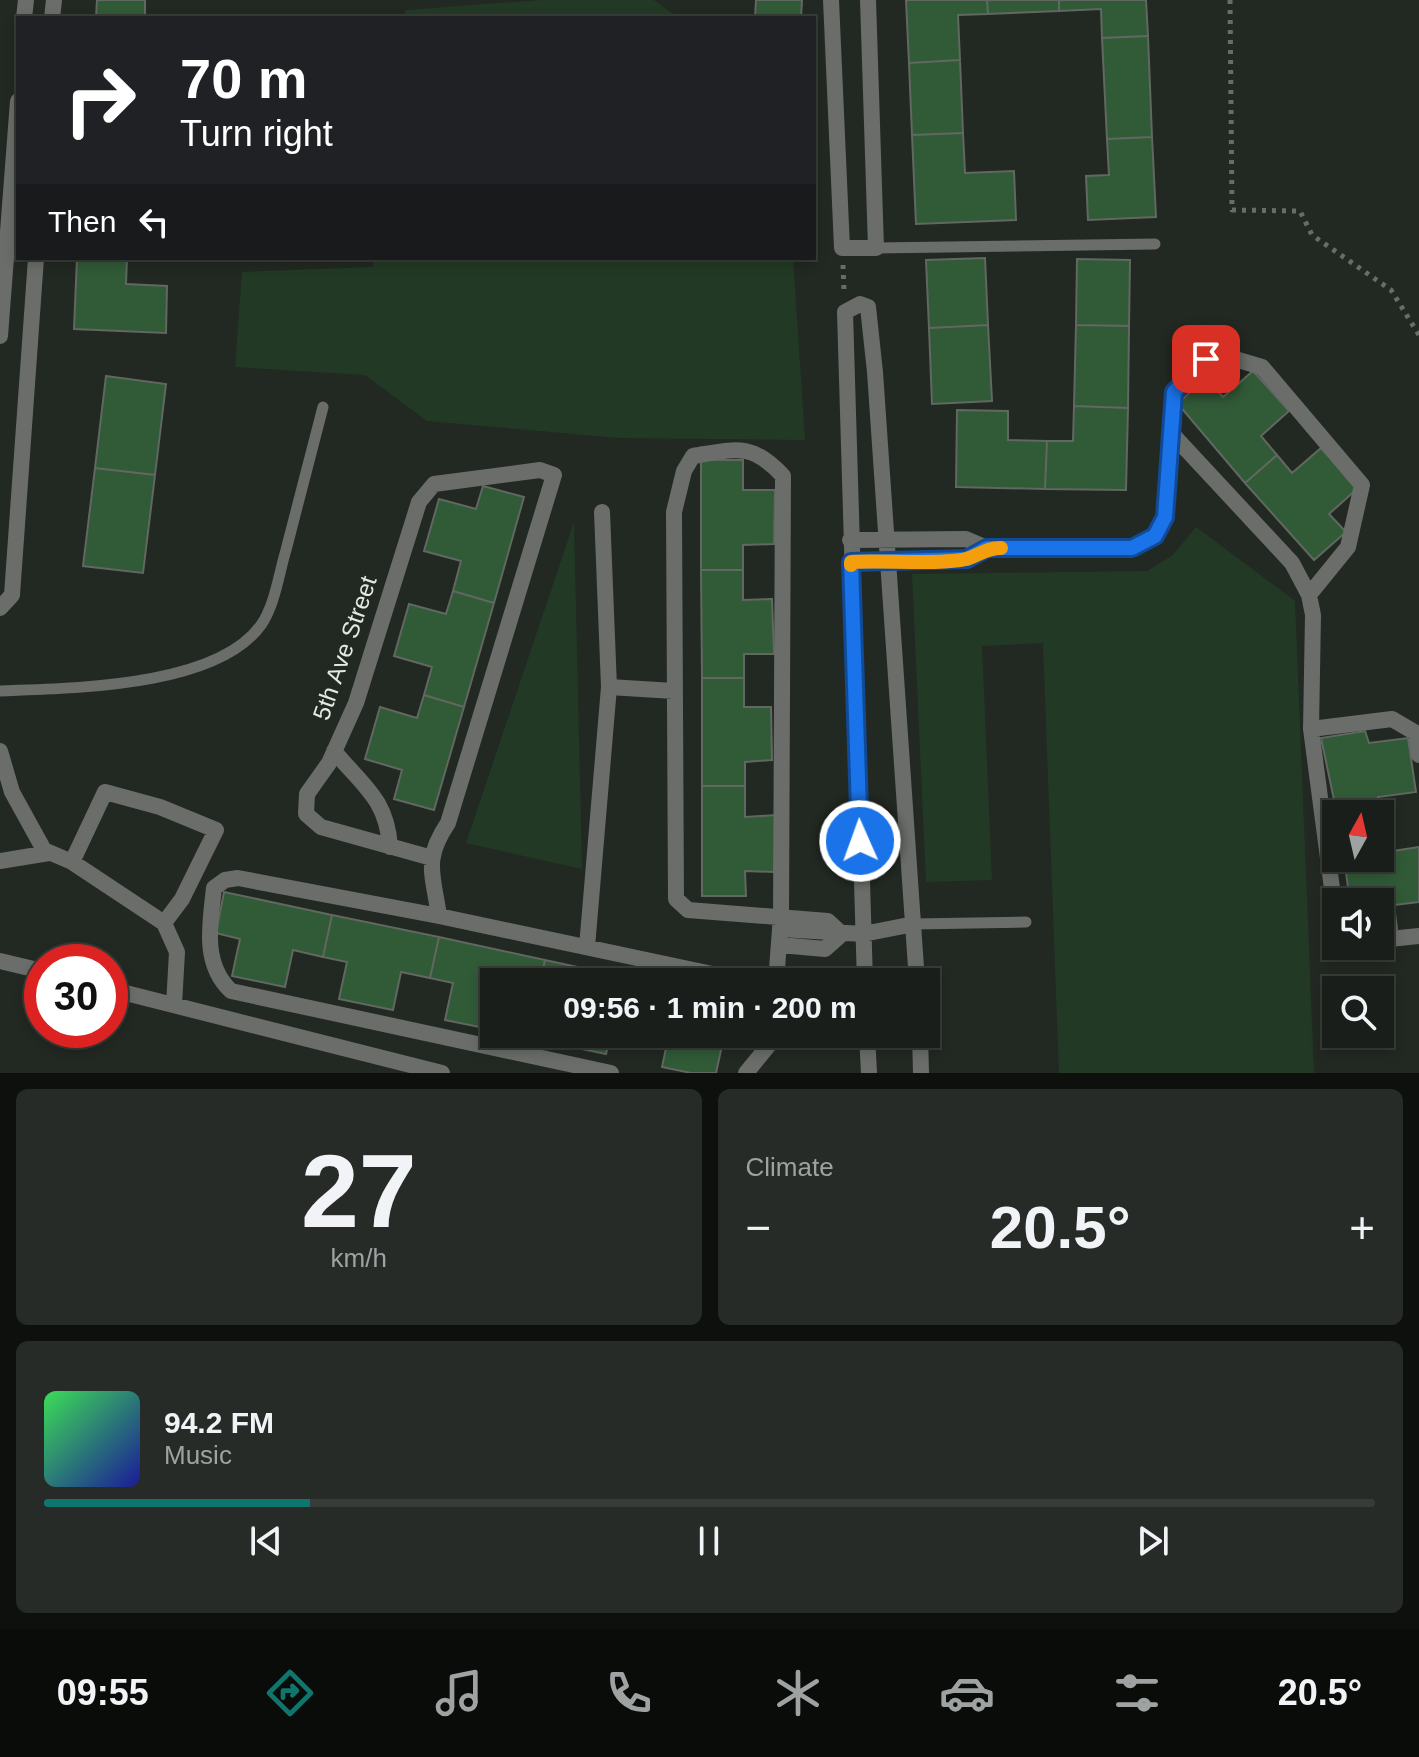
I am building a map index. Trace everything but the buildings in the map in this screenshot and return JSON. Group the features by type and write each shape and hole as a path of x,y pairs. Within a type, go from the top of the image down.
{"street":[{"path":"831,0 842,248 876,248 868,0"},
{"path":"0,336 16,118"},
{"path":"0,608 12,595 36,260"},
{"path":"864,968 845,312 860,304 868,307 916,968"},
{"path":"850,540 966,539 987,548 1132,548 1155,536 1165,517 1174,392 1206,359 1235,359 1262,367 1362,485 1348,547 1309,595"},
{"path":"1173,435 1292,563 1309,595 1313,615 1311,729 1332,888"},
{"path":"777,968 781,930 783,476 764,455 731,450 693,456 684,471 674,512 676,899 688,910 781,930 825,949 842,934 863,934 914,924"},
{"name":"5th Ave Street","path":"540,470 554,475 448,823 433,845 432,858 321,827 306,814 307,794 334,751 356,703 419,502 434,484 540,470"},
{"path":"587,947 609,687 602,512"},
{"path":"851,562 967,559 987,548"},
{"path":"609,687 674,691"},
{"path":"1311,729 1392,719 1416,733 1419,755"},
{"path":"0,751 12,792 49,853"},
{"path":"334,751 374,796 388,818 390,847"},
{"path":"72,862 105,792 160,807 216,830 182,899 164,923"},
{"path":"0,861 49,853 72,862 164,923 177,952 174,1005"},
{"path":"432,858 439,916"},
{"path":"611,1073 231,991 219,979 208,941 214,888 225,880 238,878 439,916 685,968"},
{"path":"781,930 828,921 842,934"},
{"path":"1394,939 1419,936"},
{"path":"0,961 24,967"},
{"path":"128,994 442,1073"},
{"path":"746,1073 766,1048"},
{"path":"868,1048 869,1073"},
{"path":"920,1048 921,1073"}],"lane":[{"path":"876,248 1155,244"},
{"path":"0,691 115,685 177,673 230,652 261,626 275,592 323,407"},
{"path":"914,924 1026,922"}],"path":[{"path":"1230,0 1232,210 1300,211 1312,235 1391,290 1419,335"},
{"path":"842,248 845,312"}],"green space":[{"path":"542,0 654,0 676,16 402,16 406,10"},
{"path":"374,260 793,260 805,440 620,438 427,421 365,375 235,367 242,272 373,267"},
{"path":"574,522 582,869 466,843"},
{"path":"1196,527 1295,601 1314,1073 1059,1073 1043,643 982,646 992,880 926,882 912,574 1147,571 1173,555"}],"slow traffic":[{"path":"851,565 851,562 887,560 967,559 987,548 1001,548"}],"route":[{"path":"860,841 851,562 967,559 987,548 1132,548 1155,536 1165,517 1174,392 1206,359"}]}
